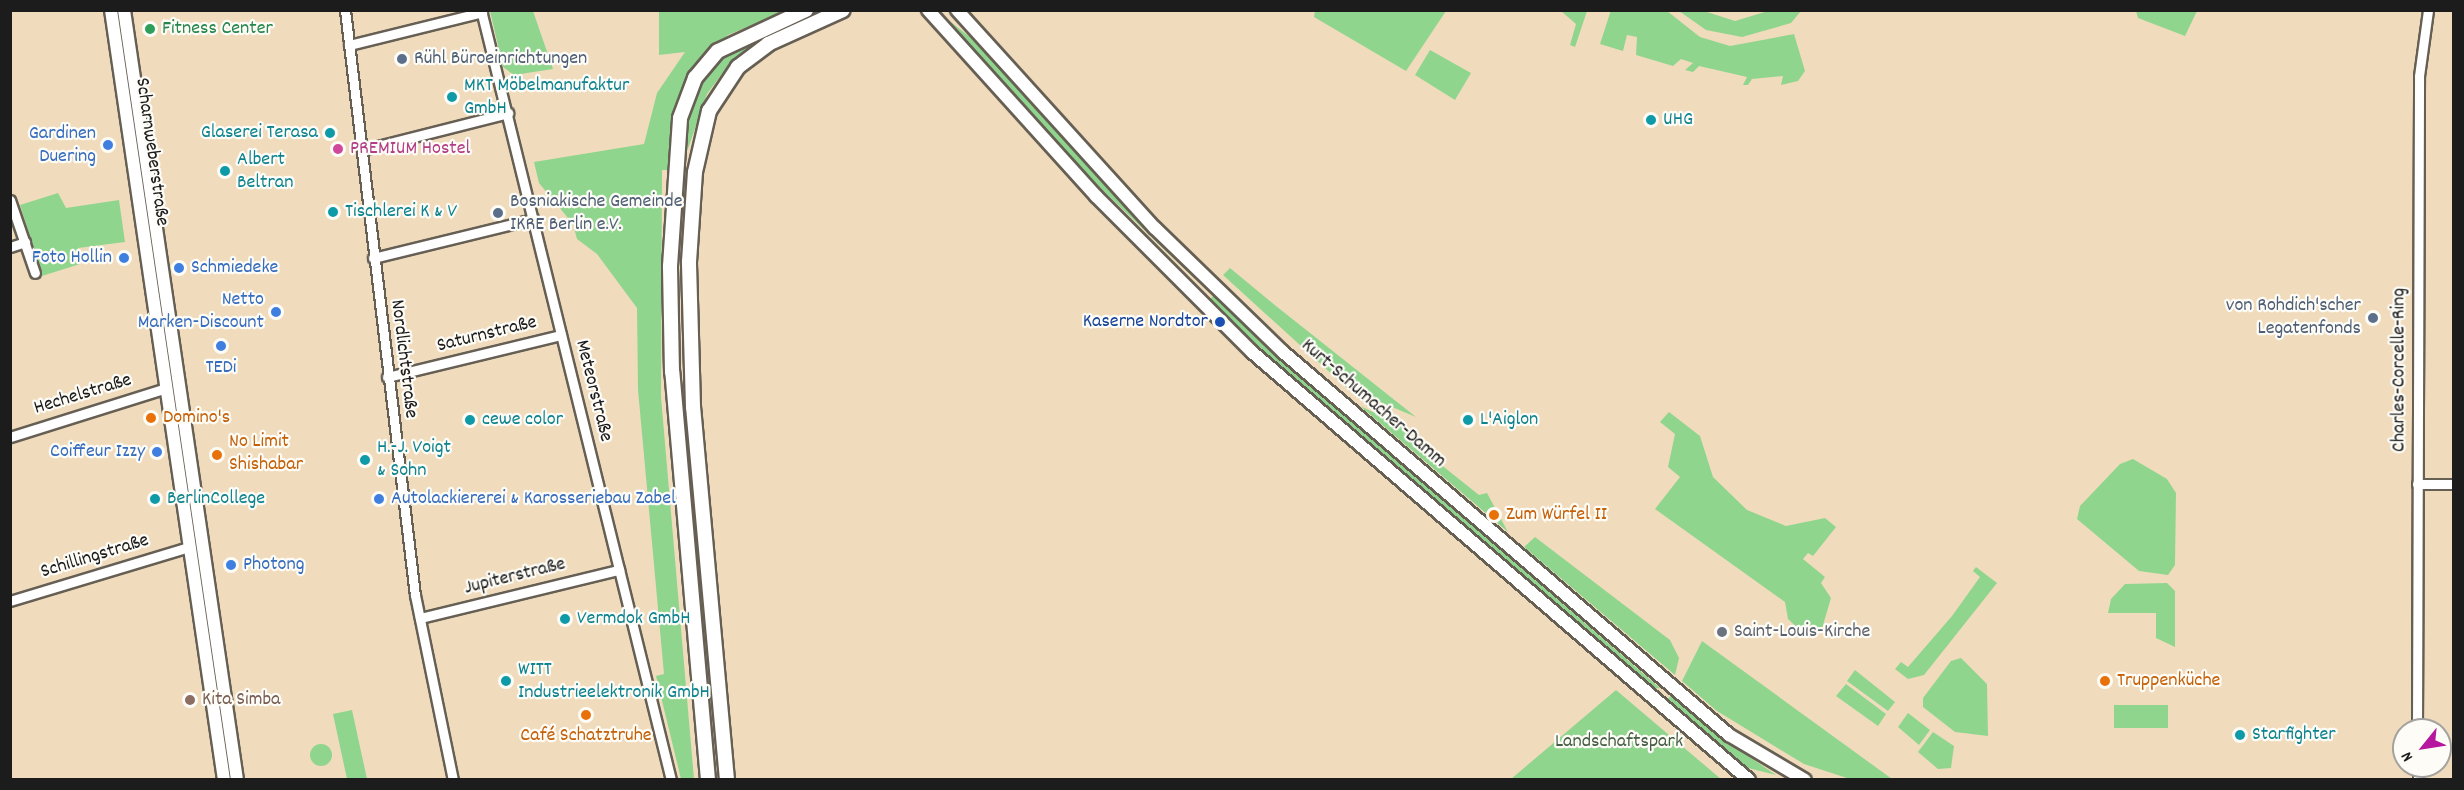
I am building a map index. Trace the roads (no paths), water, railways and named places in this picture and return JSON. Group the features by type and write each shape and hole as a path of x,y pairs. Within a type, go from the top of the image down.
{"highway":[{"path":"708,780 672,372 670,266 680,118 695,78 718,51 806,10"},
{"path":"727,780 693,407 689,262 694,172 709,111 738,68 768,44 843,10"}],"main road":[{"name":"Scharnweberstraße","path":"111,10 166,388 237,780"},
{"name":"Scharnweberstraße","path":"124,10 179,385 224,780"},
{"name":"Kurt-Schumacher-Damm","path":"928,10 1192,295 1324,417 1749,780"},
{"name":"Kurt-Schumacher-Damm","path":"957,10 1207,280 1331,395 1730,735 1805,780"},
{"path":"1192,295 1207,280"},
{"path":"153,299 166,297"},
{"path":"166,388 179,385"}],"street":[{"name":"Nordlichtstraße","path":"345,10 387,377 420,618 453,780"},
{"name":"Charles-Corcelle-Ring","path":"2417,718 2419,76 2428,10"},
{"path":"350,45 482,11"},
{"name":"Meteorstraße","path":"482,11 671,780"},
{"path":"362,150 508,113"},
{"path":"10,200 35,273"},
{"path":"373,258 533,219"},
{"path":"10,247 26,244"},
{"name":"Saturnstraße","path":"387,377 561,335"},
{"name":"Hechelstraße","path":"10,437 166,388"},
{"path":"2417,484 2454,484"},
{"name":"Schillingstraße","path":"10,601 196,546"},
{"name":"Jupiterstraße","path":"420,618 619,570"}],"place":[{"name":"Fitness Center","path":"150,29"},
{"name":"Rühl Büroeinrichtungen","path":"402,59"},
{"name":"MKT Möbelmanufaktur GmbH","path":"452,97"},
{"name":"UHG","path":"1651,120"},
{"name":"Glaserei Terasa","path":"330,133"},
{"name":"Gardinen Duering","path":"108,145"},
{"name":"PREMIUM Hostel","path":"338,149"},
{"name":"Albert Beltran","path":"225,171"},
{"name":"Tischlerei K & V","path":"333,212"},
{"name":"Bosniakische Gemeinde IKRE Berlin e.V.","path":"498,213"},
{"name":"Foto Hollin","path":"124,258"},
{"name":"Schmiedeke","path":"179,268"},
{"name":"Netto Marken-Discount","path":"276,312"},
{"name":"von Rohdich'scher Legatenfonds","path":"2373,318"},
{"name":"Kaserne Nordtor","path":"1220,322"},
{"name":"TEDi","path":"221,346"},
{"name":"Domino's","path":"151,418"},
{"name":"cewe color","path":"470,420"},
{"name":"L'Aiglon","path":"1468,420"},
{"name":"Coiffeur Izzy","path":"157,452"},
{"name":"No Limit Shishabar","path":"217,455"},
{"name":"H.-J. Voigt & Sohn","path":"365,460"},
{"name":"BerlinCollege","path":"155,499"},
{"name":"Autolackiererei & Karosseriebau Zabel","path":"379,499"},
{"name":"Zum Würfel II","path":"1494,515"},
{"name":"Photong","path":"231,565"},
{"name":"Vermdok GmbH","path":"565,619"},
{"name":"Saint-Louis-Kirche","path":"1722,632"},
{"name":"WITT Industrieelektronik GmbH","path":"506,681"},
{"name":"Truppenküche","path":"2105,681"},
{"name":"Kita Simba","path":"190,700"},
{"name":"Café Schatztruhe","path":"586,715"},
{"name":"Starfighter","path":"2240,735"}],"park label":[{"name":"Landschaftspark","path":"1619,742"}]}
